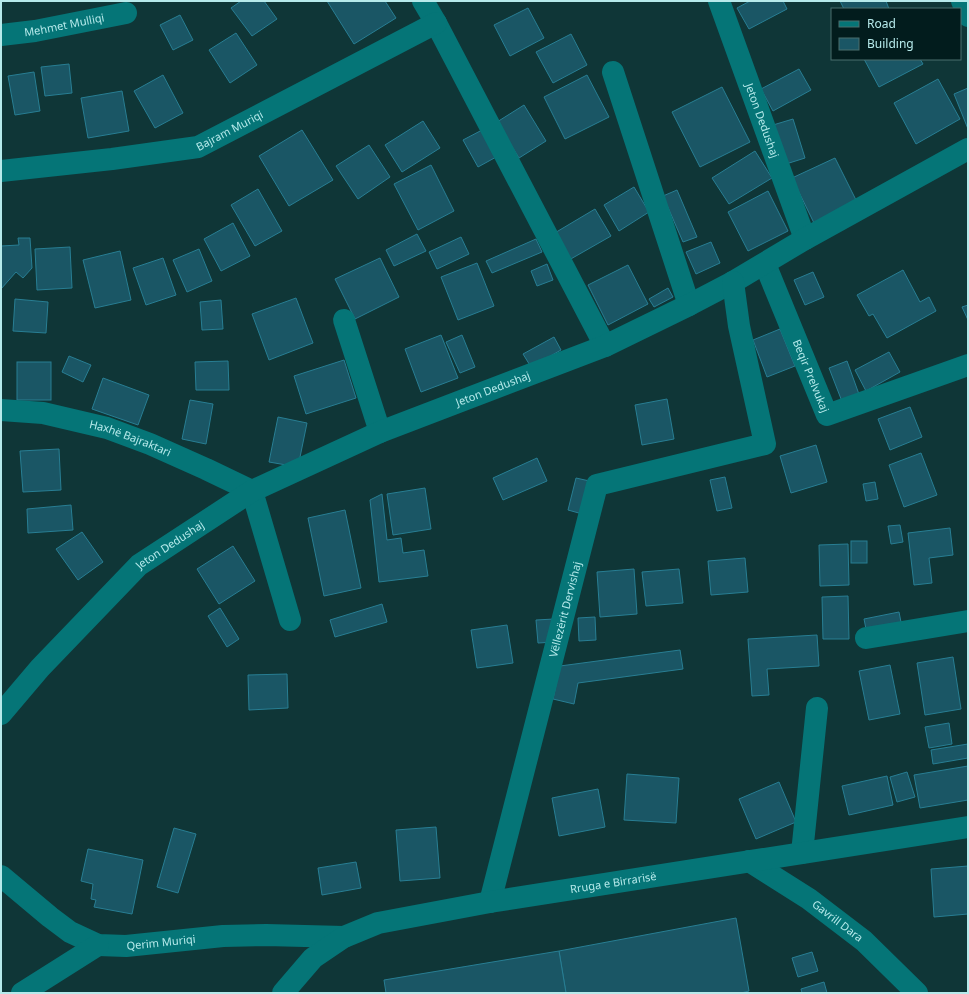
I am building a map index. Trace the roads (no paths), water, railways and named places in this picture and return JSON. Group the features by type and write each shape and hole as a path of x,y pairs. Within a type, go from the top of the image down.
{"street":[{"path":"422,1 436,23 605,346"},
{"name":"Jeton Dedushaj","path":"719,1 805,239"},
{"path":"962,1 968,16"},
{"name":"Mehmet Mulliqi","path":"1,36 35,31 126,12"},
{"name":"Bajram Muriqi","path":"1,170 112,159 198,147 436,23"},
{"path":"613,72 689,305"},
{"name":"Jeton Dedushaj","path":"1,714 40,668 139,565 252,491 380,432 605,346 733,282 805,239 968,148"},
{"name":"Beqir Prelvukaj","path":"765,264 827,416 968,365"},
{"name":"Vëllezërit Dervishaj","path":"490,902 597,485 765,444 739,326 733,282"},
{"path":"344,320 380,432"},
{"name":"Haxhë Bajraktari","path":"1,410 43,414 107,428 157,447 252,491"},
{"path":"252,491 290,620"},
{"path":"866,638 968,621"},
{"path":"802,853 817,708"},
{"name":"Rruga e Birrarisë","path":"284,993 313,958 344,937 378,923 490,902 968,827"},
{"name":"Gavrill Dara","path":"749,862 810,899 864,941 917,993"},
{"name":"Qerim Muriqi","path":"1,876 70,932 98,945 126,946 223,936 266,935 344,937"},
{"path":"22,993 98,945"}]}
